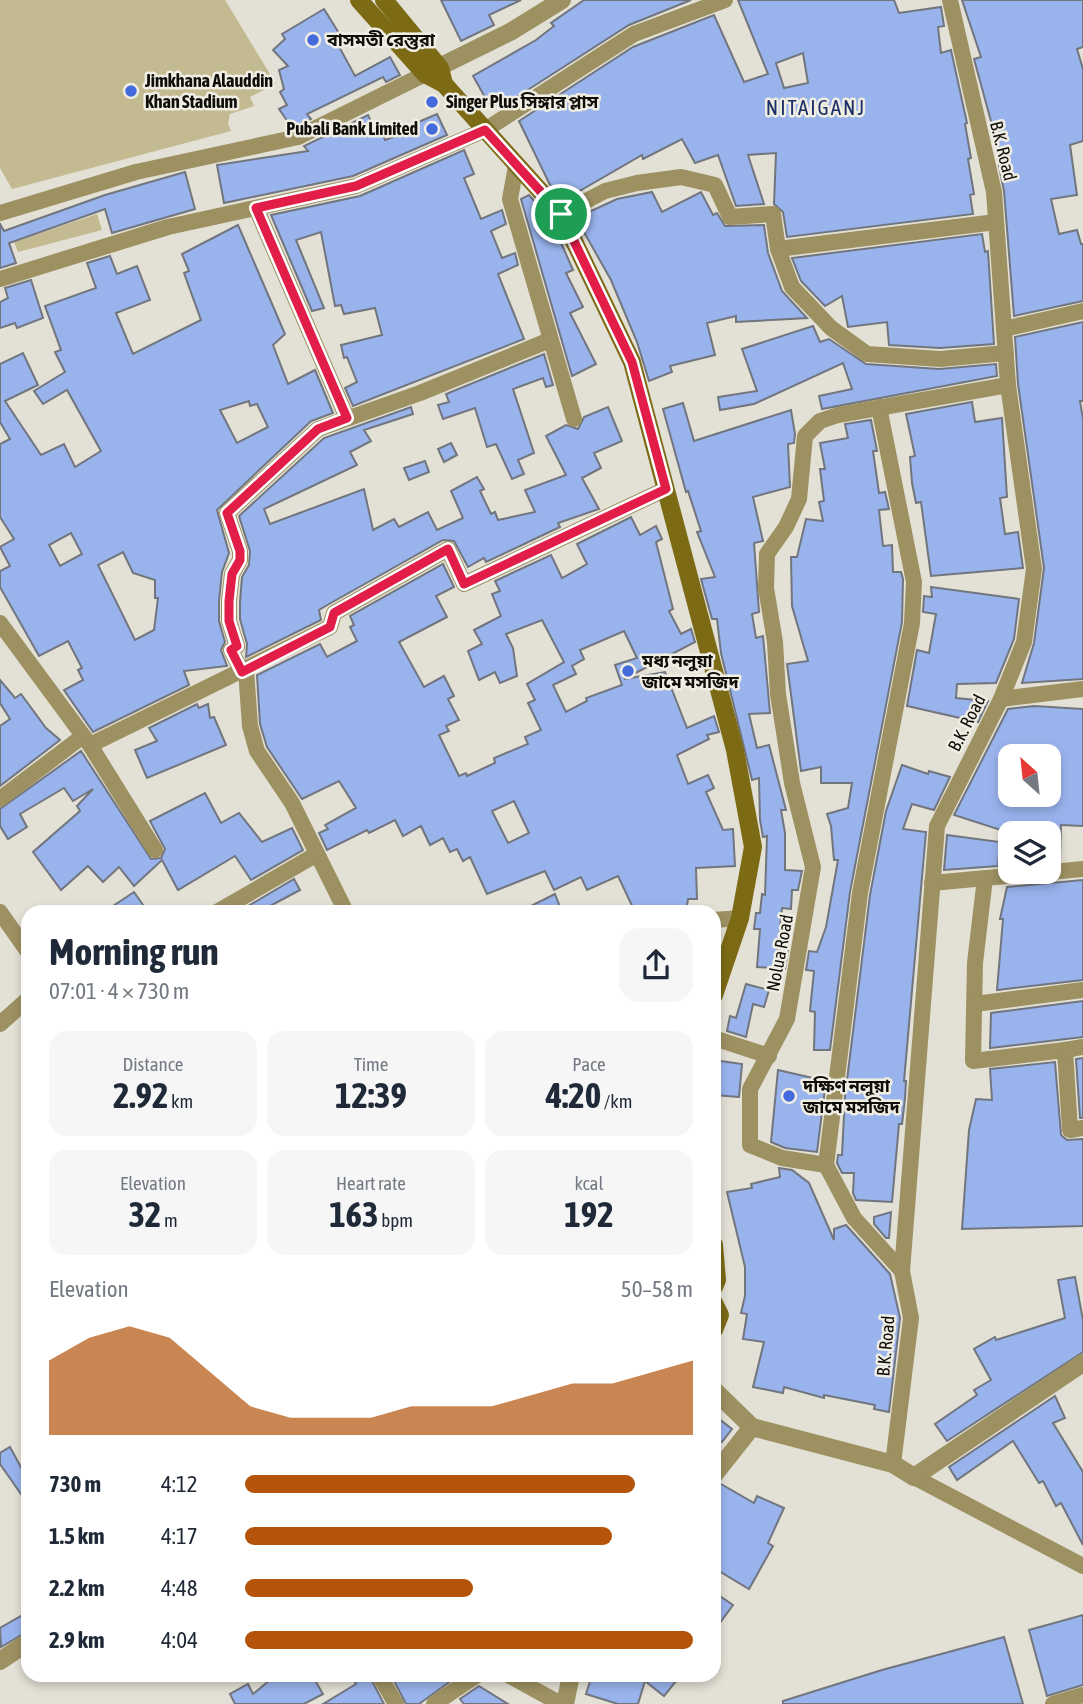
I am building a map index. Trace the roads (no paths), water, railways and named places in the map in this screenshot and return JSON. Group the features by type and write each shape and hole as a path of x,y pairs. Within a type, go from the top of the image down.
{"main road":[{"path":"359,0 436,75 561,214 632,362 735,750 753,847 740,918 721,974"},
{"path":"384,0 436,75"}],"street":[{"path":"0,213 136,172 298,137 436,75 562,0"},
{"path":"0,279 168,227 356,186 485,130 634,34 724,0"},
{"name":"B.K. Road","path":"893,1464 911,1318 902,1270 937,826 1001,699 1024,642 1034,569 1008,385 994,192 950,0"},
{"path":"516,166 510,200 574,419"},
{"path":"561,214 605,191 681,177 715,185 730,217 773,214 778,249 792,287 831,328 867,354 940,359 1006,353"},
{"path":"256,208 347,418"},
{"path":"778,249 996,222"},
{"path":"1004,329 1083,311"},
{"path":"342,905 292,803 257,751 250,726 244,671 231,650 237,646 229,621 232,574 240,560 240,551 227,513 318,429 420,393 550,340"},
{"path":"902,1270 854,1218 826,1165 860,893 912,623 914,582 879,407 1008,385"},
{"name":"Nolua Road","path":"826,1165 782,1157 750,1145 750,1089 787,1018 813,867 792,783 778,694 775,642 766,588 767,554 786,527 799,499 805,436 820,421 879,407"},
{"path":"0,799 87,741 244,671 330,627 334,613 448,549 464,584 666,489"},
{"path":"0,623 87,741 155,850"},
{"path":"1001,699 1083,690"},
{"path":"229,905 317,854"},
{"path":"932,883 1083,869"},
{"path":"985,878 975,963 974,1061 1083,1047"},
{"path":"0,912 21,943"},
{"path":"721,919 740,918"},
{"path":"975,1004 1083,990"},
{"path":"0,1024 21,1005"},
{"path":"721,1040 769,1056"},
{"path":"1065,1050 1070,1130 1083,1128"},
{"path":"914,1478 1083,1363"},
{"path":"721,1397 751,1427 893,1464 914,1478 1083,1566"},
{"path":"721,1466 751,1427"},
{"path":"0,1661 21,1647"},
{"path":"383,1682 397,1704"},
{"path":"434,1704 467,1682"},
{"path":"521,1682 563,1704 569,1682"},
{"path":"1053,1704 1083,1695"}],"place":[{"name":"বাসমতী রেস্তুরা","path":"313,40"},
{"name":"Jimkhana Alauddin Khan Stadium","path":"131,91"},
{"name":"Singer Plus সিঙ্গার প্লাস","path":"432,102"},
{"name":"Pubali Bank Limited","path":"432,129"},
{"name":"মধ্য নলুয়া জামে মসজিদ","path":"628,671"},
{"name":"দক্ষিণ নলুয়া জামে মসজিদ","path":"789,1096"}],"district":[{"name":"NITAIGANJ","path":"816,108"}]}
